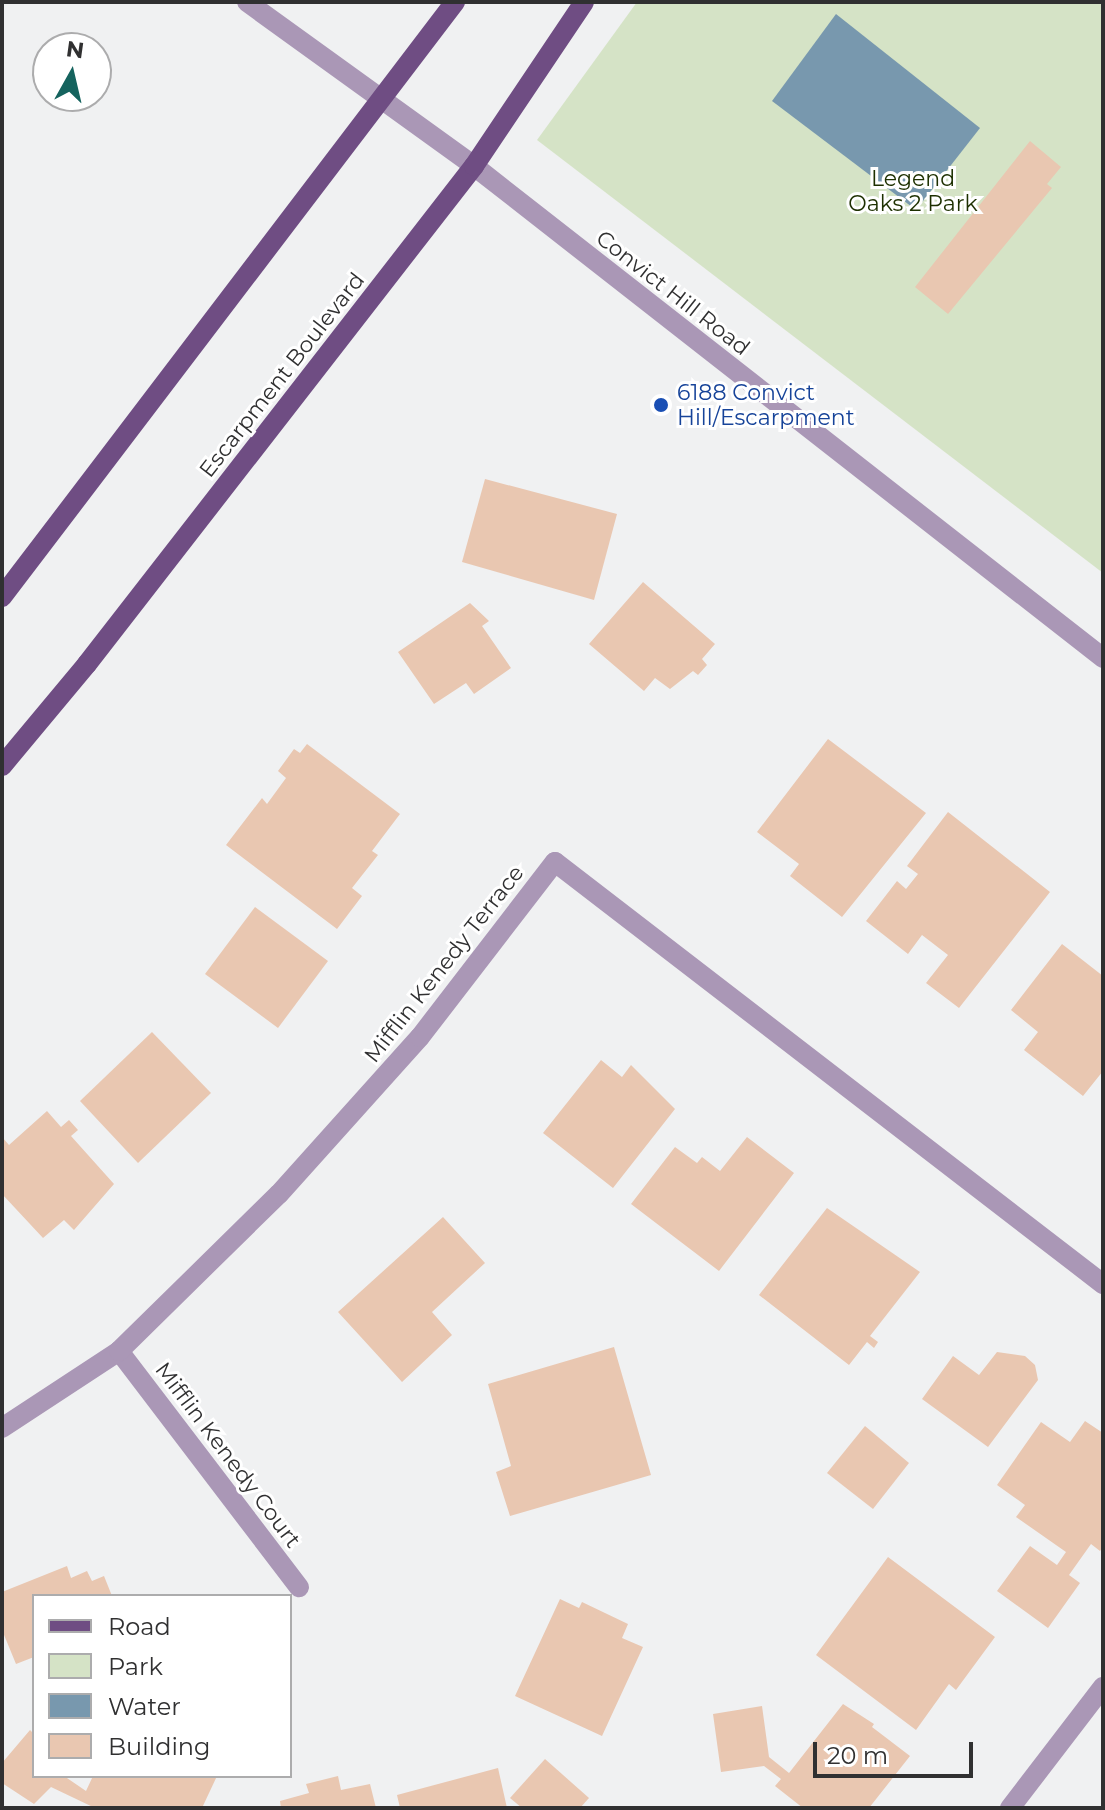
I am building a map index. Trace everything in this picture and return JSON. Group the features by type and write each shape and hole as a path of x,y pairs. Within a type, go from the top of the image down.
{"main road":[{"path":"2,597 455,2"},
{"name":"Escarpment Boulevard","path":"2,766 87,664 474,166 584,2"}],"street":[{"name":"Convict Hill Road","path":"247,2 474,166 1103,658"},
{"name":"Mifflin Kenedy Terrace","path":"2,1428 119,1351 279,1194 367,1099 555,862 1103,1284"},
{"name":"Mifflin Kenedy Court","path":"119,1351 299,1587"},
{"path":"1010,1808 1103,1687"}],"green space":[{"name":"Legend Oaks 2 Park","path":"637,2 1103,2 1103,573 537,140"}],"water":[{"path":"836,14 980,128 916,210 772,101"}],"building":[{"path":"1030,141 1061,167 1047,184 1052,188 948,314 915,287"},
{"path":"485,479 617,514 594,600 462,562"},
{"path":"643,582 715,644 702,659 707,665 698,675 693,671 670,689 655,678 644,691 589,644"},
{"path":"470,603 489,621 482,626 511,668 474,694 466,683 434,704 398,652"},
{"path":"828,739 926,813 842,917 790,876 799,864 757,832"},
{"path":"307,744 400,814 372,851 378,855 352,888 362,896 337,929 226,845 262,798 267,804 286,778 278,771 294,749 300,753"},
{"path":"948,812 1050,892 959,1008 926,983 948,955 922,935 908,954 866,921 897,881 906,889 918,874 907,866"},
{"path":"255,907 328,961 278,1028 205,974"},
{"path":"1062,944 1103,976 1103,1071 1083,1096 1024,1050 1038,1032 1011,1010"},
{"path":"152,1032 211,1093 138,1163 80,1101"},
{"path":"601,1060 622,1077 631,1065 675,1109 613,1188 543,1133"},
{"path":"47,1111 61,1127 69,1120 78,1130 71,1136 114,1184 74,1230 64,1220 43,1238 2,1194 2,1137 9,1145"},
{"path":"747,1137 794,1173 719,1271 631,1204 675,1147 697,1163 702,1157 720,1171"},
{"path":"827,1208 920,1272 870,1336 878,1342 874,1348 867,1342 849,1365 759,1295"},
{"path":"443,1217 485,1263 432,1312 452,1335 402,1382 338,1312"},
{"path":"614,1347 651,1475 510,1516 496,1472 511,1466 488,1384"},
{"path":"997,1352 1025,1356 1035,1365 1038,1380 988,1447 922,1399 953,1356 979,1375"},
{"path":"1085,1421 1103,1433 1103,1547 1100,1551 1091,1544 1069,1575 1080,1583 1048,1628 997,1591 1030,1546 1057,1565 1066,1552 1016,1517 1025,1505 997,1485 1041,1422 1070,1442"},
{"path":"865,1426 909,1463 873,1509 827,1473"},
{"path":"888,1557 995,1637 956,1690 949,1684 916,1730 816,1655"},
{"path":"67,1566 71,1578 87,1571 92,1581 104,1576 111,1594 32,1594 32,1658 16,1664 2,1630 2,1592"},
{"path":"560,1599 579,1608 582,1602 628,1624 622,1638 643,1647 602,1736 515,1696"},
{"path":"843,1704 874,1724 872,1727 910,1756 869,1808 803,1808 775,1786 781,1779 764,1766 721,1772 713,1714 762,1706 769,1757 789,1773"},
{"path":"30,1730 32,1778 67,1778 86,1791 92,1778 216,1778 202,1808 95,1808 51,1787 34,1804 2,1783 2,1763"},
{"path":"545,1759 589,1798 580,1808 522,1808 510,1798"},
{"path":"498,1768 507,1808 400,1808 397,1795"},
{"path":"338,1776 341,1790 370,1784 376,1808 281,1808 280,1801 309,1793 306,1784"}],"place":[{"name":"6188 Convict Hill/Escarpment","path":"661,405"}]}
